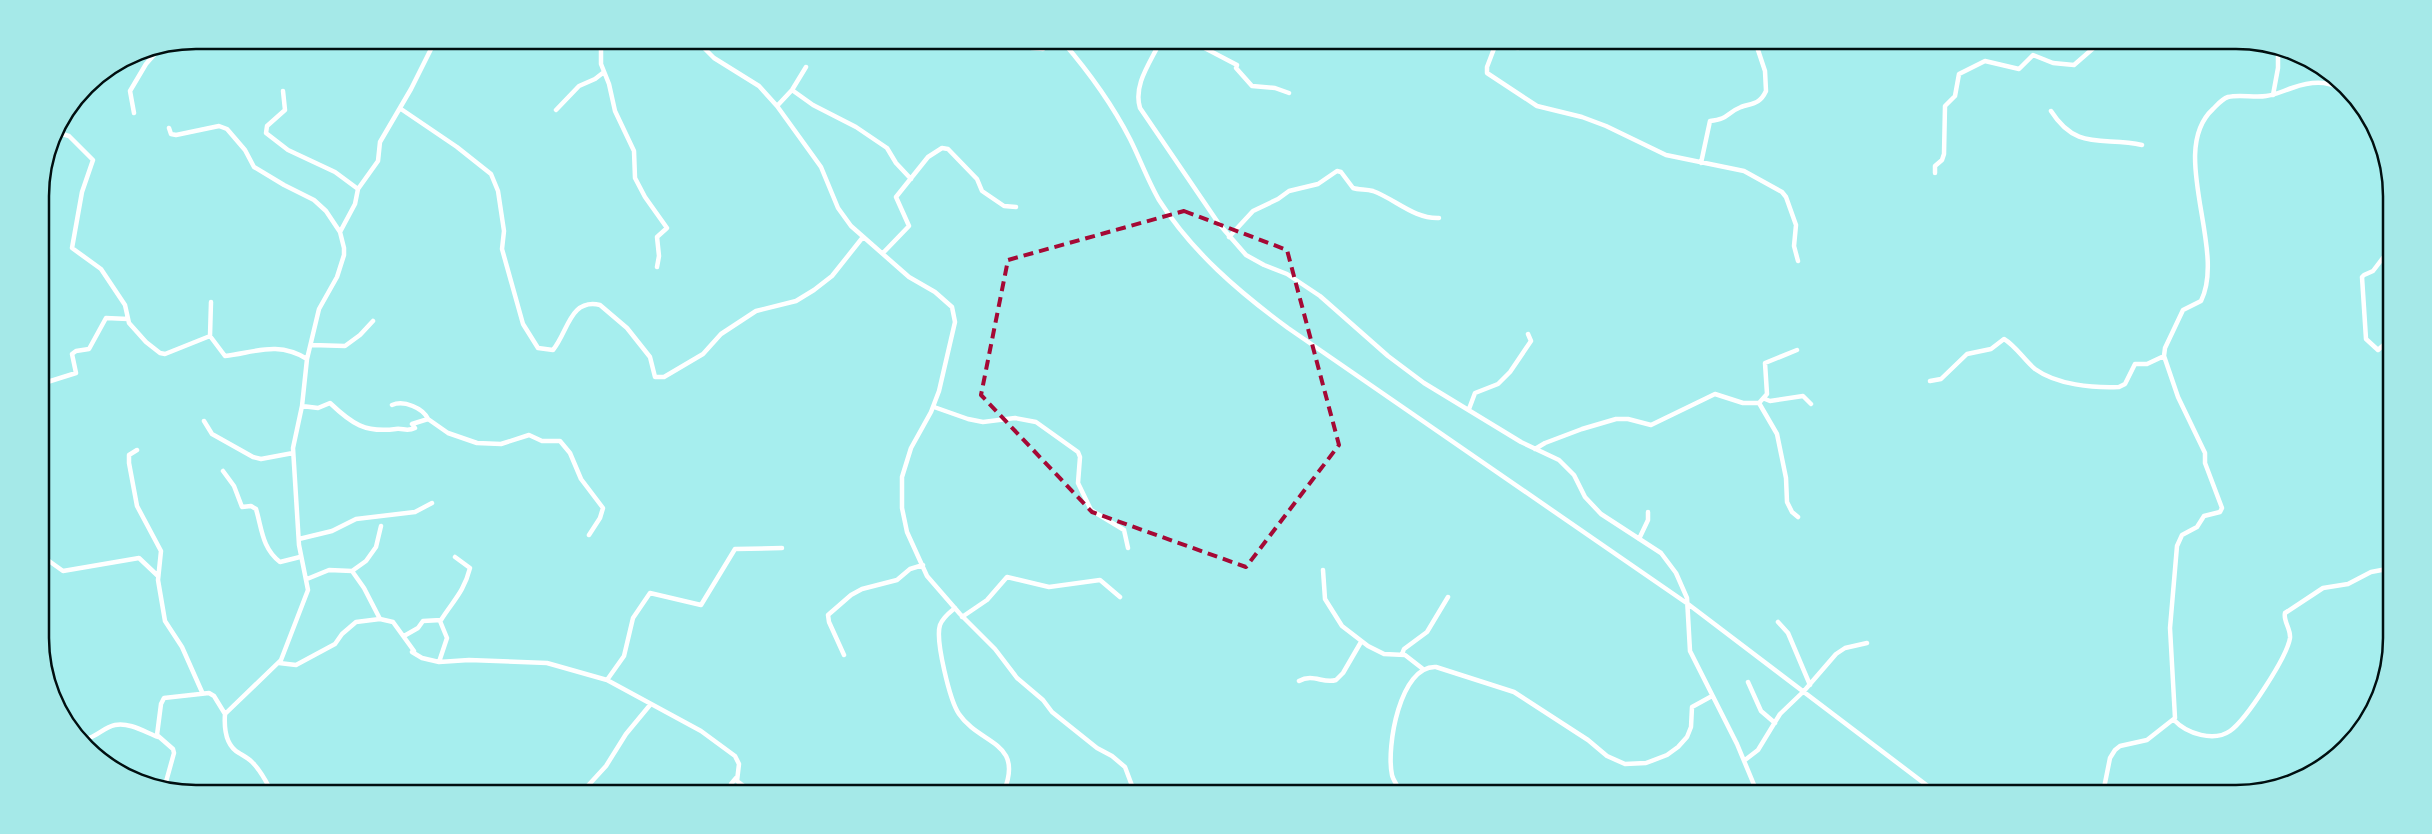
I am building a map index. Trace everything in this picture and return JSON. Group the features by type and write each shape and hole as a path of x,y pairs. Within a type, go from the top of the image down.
{"street":[{"path":"340,232 355,204 358,189 378,161 380,142 431,49"},
{"path":"601,49 600,64 615,111 634,151 636,181 667,228 657,237 659,256 657,267"},
{"path":"704,49 710,55 759,86 777,106 821,167 842,215 863,237 909,277 947,301 954,311 952,338 934,407 911,448 902,476 904,518 927,576 962,617 995,648 1021,682 1042,700 1052,712 1097,748 1112,756 1125,767 1132,785"},
{"path":"1069,49 1085,68 1129,137 1159,200 1204,257 1245,296 1288,328 1688,604 1927,785"},
{"path":"1157,49 1139,86 1138,99 1140,108 1229,236 1255,261 1288,274 1320,296 1388,356 1424,383 1535,449 1551,455 1565,464 1590,503 1608,519 1661,553 1667,559 1676,573 1688,604 1690,652 1745,760 1754,785"},
{"path":"1206,49 1237,65 1236,68 1252,86 1275,88 1289,93"},
{"path":"1492,49 1487,73 1537,106 1582,117 1620,132 1655,151 1701,163 1744,171 1785,195 1796,225 1794,246 1798,261"},
{"path":"1701,163 1710,121 1720,121 1741,107 1757,104 1766,91 1765,70 1758,49"},
{"path":"1935,173 1935,166 1942,160 1944,154 1945,106 1956,96 1959,74 1985,61 2019,69 2032,54 2053,63 2074,65 2092,49"},
{"path":"2274,95 2278,55"},
{"path":"134,113 130,91 146,64 153,56"},
{"path":"777,106 792,90 806,67"},
{"path":"556,110 579,86 595,79 604,72"},
{"path":"2105,785 2110,758 2115,750 2120,746 2147,740 2174,720 2176,708 2170,628 2177,546 2182,536 2197,527 2204,516 2220,512 2222,508 2206,463 2205,453 2178,397 2164,356 2165,348 2183,310 2201,301 2204,291 2207,263 2198,199 2196,155 2202,121 2221,102 2229,97 2274,95 2301,85 2317,82 2331,84"},
{"path":"792,90 813,105 856,127 888,148 896,163 911,179"},
{"path":"283,91 285,110 267,126 266,133 288,150 335,172 358,189"},
{"path":"400,108 457,147 491,174 498,191 504,231 502,248 522,320 538,348 553,350 573,313 586,305 600,305 627,328 650,357 655,377 664,377 703,354 721,334 756,311 796,301 825,282 863,237"},
{"path":"2051,111 2060,124 2082,138 2102,142 2142,145"},
{"path":"169,128 172,134 176,135 219,126 225,127 245,150 254,167 314,200 326,211 340,232 344,255 337,277 319,309 312,346 307,359 302,406 292,453 300,557 307,579 308,590 279,663 225,714"},
{"path":"63,134 70,136 93,160 82,192 72,248 101,269 125,305 128,319 140,336 162,354 174,352 210,336"},
{"path":"883,254 908,227 908,222 896,200 928,157 944,147 977,179 982,191 1006,207 1016,207"},
{"path":"1229,236 1253,211 1278,199 1289,191 1318,184 1337,171 1341,172 1353,188 1371,191 1429,218 1439,218"},
{"path":"2383,258 2373,271 2362,278 2366,339 2378,350 2383,346"},
{"path":"211,302 210,336 220,353 225,356 279,348 292,351 307,359"},
{"path":"49,381 76,373 72,354 76,351 89,350 106,318 128,319"},
{"path":"312,346 345,346 360,335 373,321"},
{"path":"1469,409 1475,393 1494,388 1510,372 1531,341 1528,334"},
{"path":"1930,381 1941,379 1967,354 1991,349 2004,339 2038,371 2062,381 2082,386 2119,387 2125,384 2135,364 2147,364 2164,356"},
{"path":"1765,399 1765,363 1798,350"},
{"path":"1535,449 1545,443 1582,429 1616,419 1628,419 1651,425 1715,394 1743,403 1759,403 1765,399"},
{"path":"1765,399 1770,401 1803,396 1811,404"},
{"path":"302,406 318,408 330,403 350,421 365,429 374,430 391,431 396,429 406,431 415,428 412,424 428,419"},
{"path":"392,404 400,403 418,408 423,411 428,419 448,434 477,443 501,444 529,435 542,441 558,440 562,442 574,461 581,480 603,507 600,518 589,535"},
{"path":"1759,403 1777,434 1786,478 1787,502 1792,512 1798,517"},
{"path":"934,407 968,420 983,422 1026,419 1046,427 1078,452 1080,457 1078,484 1091,510 1124,530 1128,548"},
{"path":"204,421 212,434 253,457 265,458 292,453"},
{"path":"137,450 129,455 130,468 137,506 159,546 161,557 158,576 165,621 182,647 202,692"},
{"path":"222,471 234,486 241,506 256,509 262,536 273,556 280,562 300,557"},
{"path":"299,539 332,531 356,519 415,512 432,503"},
{"path":"1639,539 1648,520 1648,512"},
{"path":"307,579 329,570 352,570 366,561 376,547 381,526"},
{"path":"607,680 624,656 633,618 641,603 650,593 702,605 735,548 782,548"},
{"path":"440,621 457,600 470,570 470,567 455,557"},
{"path":"49,561 63,571 139,558 158,576"},
{"path":"844,655 828,622 828,615 850,594 897,580 910,569 922,565"},
{"path":"352,570 364,588 380,620"},
{"path":"1323,570 1325,599 1342,626 1362,642 1384,654 1402,654 1423,669"},
{"path":"2174,720 2188,730 2206,736 2230,732 2251,708 2286,650 2290,637 2285,613 2309,600 2323,588 2348,584 2371,572 2383,570"},
{"path":"962,617 987,600 1007,577 1049,587 1100,580 1109,585 1120,597"},
{"path":"1402,654 1404,649 1427,632 1448,598"},
{"path":"955,608 944,617 939,636 951,695 959,715 1001,748 1007,755 1010,775 1006,785"},
{"path":"279,663 296,665 334,644 356,622 380,620 393,622 414,652 412,652 422,658 439,662 469,660 547,663 607,680 701,731 735,756 739,764 736,778 731,785"},
{"path":"404,636 418,628 423,621 440,621"},
{"path":"439,662 447,638 440,621"},
{"path":"1778,622 1788,633 1810,685"},
{"path":"1300,680 1311,677 1323,680 1336,680 1343,673 1362,642"},
{"path":"1745,760 1758,750 1780,714 1804,692 1836,654 1845,648 1867,643"},
{"path":"1396,785 1392,776 1394,719 1408,690 1423,669 1436,666 1514,692 1588,740 1615,761 1635,765 1654,760 1678,747 1687,737 1691,727 1692,706 1712,696"},
{"path":"1748,682 1761,711 1775,723"},
{"path":"158,737 161,704 164,698 202,692 214,696 225,714 225,732 229,744 236,752 251,760 261,772 268,785"},
{"path":"589,785 606,766 626,734 650,705"},
{"path":"89,739 116,725 135,728 158,737 173,749 174,753 166,782"},
{"path":"736,778 744,785"}],"highlighted area":[{"path":"1184,211 1287,250 1339,445 1246,567 1092,512 981,395 1008,260"}]}
